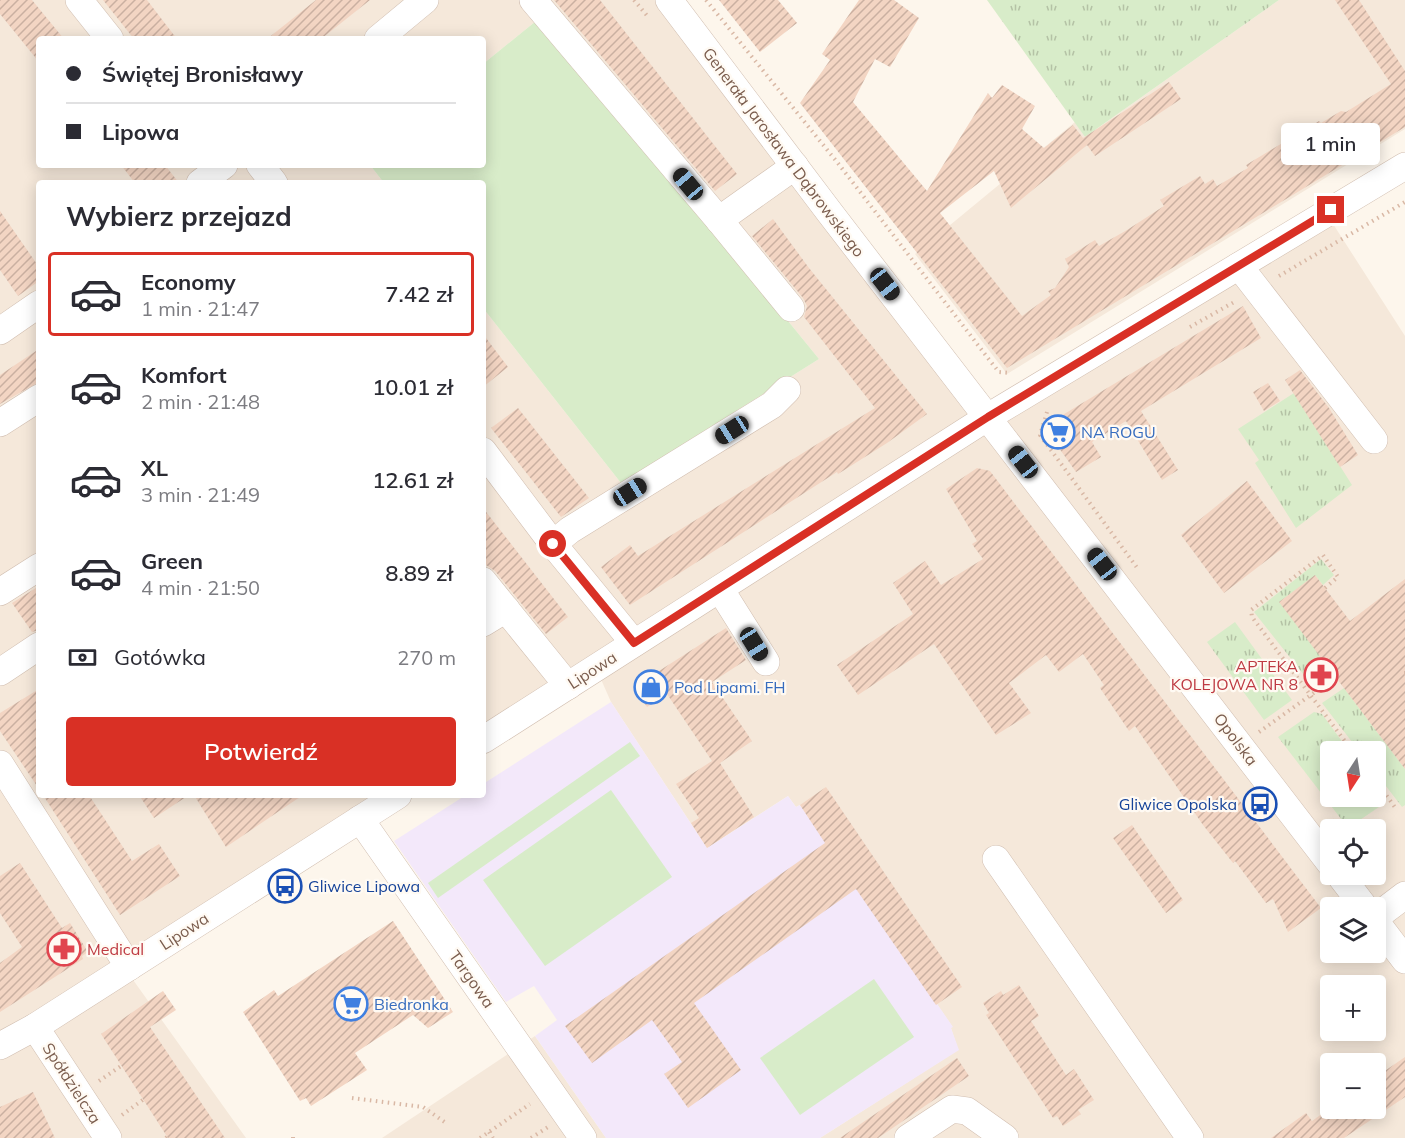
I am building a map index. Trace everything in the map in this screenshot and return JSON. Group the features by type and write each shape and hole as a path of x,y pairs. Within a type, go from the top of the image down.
{"street":[{"path":"79,0 108,36"},
{"path":"382,36 425,0"},
{"path":"533,0 791,308"},
{"name":"Generała Jarosława Dąbrowskiego","path":"669,0 988,417"},
{"path":"718,220 795,166"},
{"name":"Lipowa","path":"486,738 988,417 1405,166"},
{"path":"262,168 272,180"},
{"path":"1239,266 1374,440"},
{"path":"0,331 36,306"},
{"path":"553,544 570,530 772,405 787,390"},
{"path":"0,423 36,400"},
{"name":"Opolska","path":"988,417 1320,850"},
{"path":"486,456 553,544 634,643"},
{"path":"0,592 36,569"},
{"path":"486,585 568,686"},
{"path":"720,589 766,662"},
{"path":"486,621 506,609"},
{"path":"4,662 36,647"},
{"path":"0,764 129,968"},
{"name":"Lipowa","path":"0,1046 35,1027 129,968 393,798"},
{"name":"Targowa","path":"360,819 583,1138"},
{"path":"996,859 1190,1138"},
{"path":"1386,909 1405,895"},
{"path":"1386,934 1405,960"},
{"name":"Spółdzielcza","path":"35,1027 111,1129"},
{"path":"908,1138 952,1109 967,1111 1005,1138"}],"path":[{"path":"706,0 837,162 991,362"},
{"path":"1186,330 1405,202"},
{"path":"1054,406 1044,414 1040,435 1143,575"},
{"path":"1325,588 1338,577 1323,555 1251,610 1252,617 1345,741"},
{"path":"1252,737 1336,677"},
{"path":"1386,795 1397,810"},
{"path":"91,1087 121,1066"},
{"path":"352,1098 423,1107 447,1123"},
{"path":"111,1129 144,1099"},
{"path":"480,1138 538,1099"},
{"path":"531,1138 547,1128"},
{"path":"489,1132 493,1138"}],"shaded area":[{"path":"0,0 669,0 991,415 1326,213 1405,336 1405,1138 820,1138 958,1050 952,1026 800,805 796,807 788,796 707,848 611,702 596,668 486,738 486,312 621,483 819,359 541,17 486,62 486,36 36,36 36,168 372,168 382,180 36,180 36,798 393,798 126,970 246,1138 0,1138"},
{"path":"1279,0 1405,0 1405,129 1007,374 915,254 1075,122 1085,137"},
{"path":"611,702 707,848 788,796 796,807 800,805 953,1027 951,1028 959,1050 820,1138 606,1138 535,1036 557,1020 534,986 506,1002 394,841 461,798 486,798 486,782"},
{"path":"535,1036 606,1138 382,1138"}],"green space":[{"path":"987,0 1279,0 1085,137"},
{"path":"541,17 819,359 621,483 486,312 486,180 382,180 372,168 486,168 486,62"},
{"path":"1294,393 1352,485 1296,528 1255,463 1259,460 1238,429"},
{"path":"1321,559 1334,575 1323,585 1315,575 1331,670 1311,684 1254,612"},
{"path":"1235,622 1292,700 1264,720 1207,642"},
{"path":"1344,688 1384,741 1351,741 1322,703"},
{"path":"1314,712 1322,714 1342,741 1320,741 1320,792 1278,737"},
{"path":"630,742 640,756 438,898 428,883"},
{"path":"1386,744 1405,769 1405,805 1402,807 1386,786"},
{"path":"611,790 672,877 545,966 483,880"},
{"path":"1332,807 1379,807 1361,819 1341,819"},
{"path":"874,979 914,1037 800,1115 760,1058"}],"building":[{"path":"0,0 32,0 62,36 36,36 36,58 0,14"},
{"path":"103,0 147,0 175,36 132,36"},
{"path":"316,0 370,0 325,36 271,36"},
{"path":"554,0 600,0 737,174 715,191"},
{"path":"719,0 778,0 797,23 760,52"},
{"path":"859,0 894,0 919,18 890,67 875,59 853,102 927,191 988,93 992,98 1002,85 1035,106 1022,129 1044,148 1073,125 1083,138 1169,82 1181,99 1095,156 1087,145 1011,208 994,171 940,213 1022,316 1051,295 1048,291 1055,288 1069,267 1065,259 1095,240 1099,246 1127,230 1164,206 1160,200 1200,176 1205,184 1213,179 1217,186 1248,168 1246,165 1319,121 1321,123 1341,111 1346,112 1391,84 1335,0 1359,0 1405,71 1405,127 1007,368 800,103 830,60 822,54"},
{"path":"123,168 167,168 177,180 133,180"},
{"path":"0,211 36,263 36,283 18,296 0,270"},
{"path":"773,219 809,268 927,414 887,443 838,474 837,472 630,605 601,567 630,545 638,556 875,408 804,317 807,306 803,298 752,236"},
{"path":"1243,306 1261,338 1141,411 1178,470 1162,480 1126,421 1092,442 1101,457 1076,472 1049,434 1051,422"},
{"path":"486,338 508,367 486,385"},
{"path":"36,351 36,384 0,404 0,375"},
{"path":"1300,370 1329,408 1358,455 1340,467 1285,380"},
{"path":"1268,383 1280,401 1264,411 1253,392"},
{"path":"518,408 589,498 561,517 491,428"},
{"path":"977,468 990,471 1320,909 1288,932 1273,899 1266,903 1235,861 1233,863 1203,825 1135,726 1129,731 1100,688 1104,685 1083,654 1059,672 1046,655 1009,683 1031,713 996,735 934,644 858,695 837,665 913,614 893,583 925,561 941,585 983,559 972,544 977,541 946,489"},
{"path":"1247,481 1292,541 1224,593 1181,535"},
{"path":"486,512 568,617 546,634 495,571 486,565"},
{"path":"1315,575 1350,621 1405,579 1405,769 1386,741 1279,602"},
{"path":"36,588 36,631 32,632 12,603"},
{"path":"726,628 746,660 712,682 752,741 720,763 754,817 707,848 691,823 699,818 676,784 712,761 667,694 647,707 634,687"},
{"path":"36,691 36,785 0,731 0,713"},
{"path":"826,787 962,987 936,1005 856,889 694,1003 741,1070 688,1108 664,1074 682,1062 652,1020 592,1063 565,1026 825,843 800,805"},
{"path":"45,798 91,798 132,861 159,844 180,876 120,915"},
{"path":"141,798 184,798 154,818"},
{"path":"196,798 299,798 226,847"},
{"path":"1132,825 1183,900 1166,913 1113,838"},
{"path":"20,863 62,928 70,923 88,952 82,956 83,959 0,1012 0,963 22,947 0,913 0,876"},
{"name":"Biedronka","path":"393,921 453,1012 428,1028 413,1015 355,1053 367,1070 311,1106 306,1098 300,1101 243,1012 274,990 278,996"},
{"path":"1019,985 1039,1016 1031,1021 1066,1075 1074,1069 1094,1100 1078,1110 1081,1114 1063,1126 1057,1116 1053,1118 986,1015 989,1013 983,1003 1001,991 1003,995"},
{"path":"163,991 176,1010 150,1027 225,1138 168,1138 101,1034"},
{"path":"1405,1057 1405,1097 1386,1110 1386,1070"},
{"path":"957,1058 969,1076 878,1138 840,1138"},
{"path":"33,1092 55,1138 0,1138 0,1107"},
{"path":"1306,1113 1312,1121 1320,1115 1320,1119 1372,1119 1344,1138 1271,1138"}],"place":[{"name":"NA ROGU","path":"1058,432"},
{"name":"APTEKA KOLEJOWA NR 8","path":"1321,675"},
{"name":"Pod Lipami. FH","path":"651,687"},
{"name":"Gliwice Opolska","path":"1260,804"},
{"name":"Gliwice Lipowa","path":"285,886"},
{"name":"Medical","path":"64,949"},
{"name":"Biedronka","path":"351,1004"}],"route":[{"path":"553,544 634,643 988,417 1331,210"}]}
